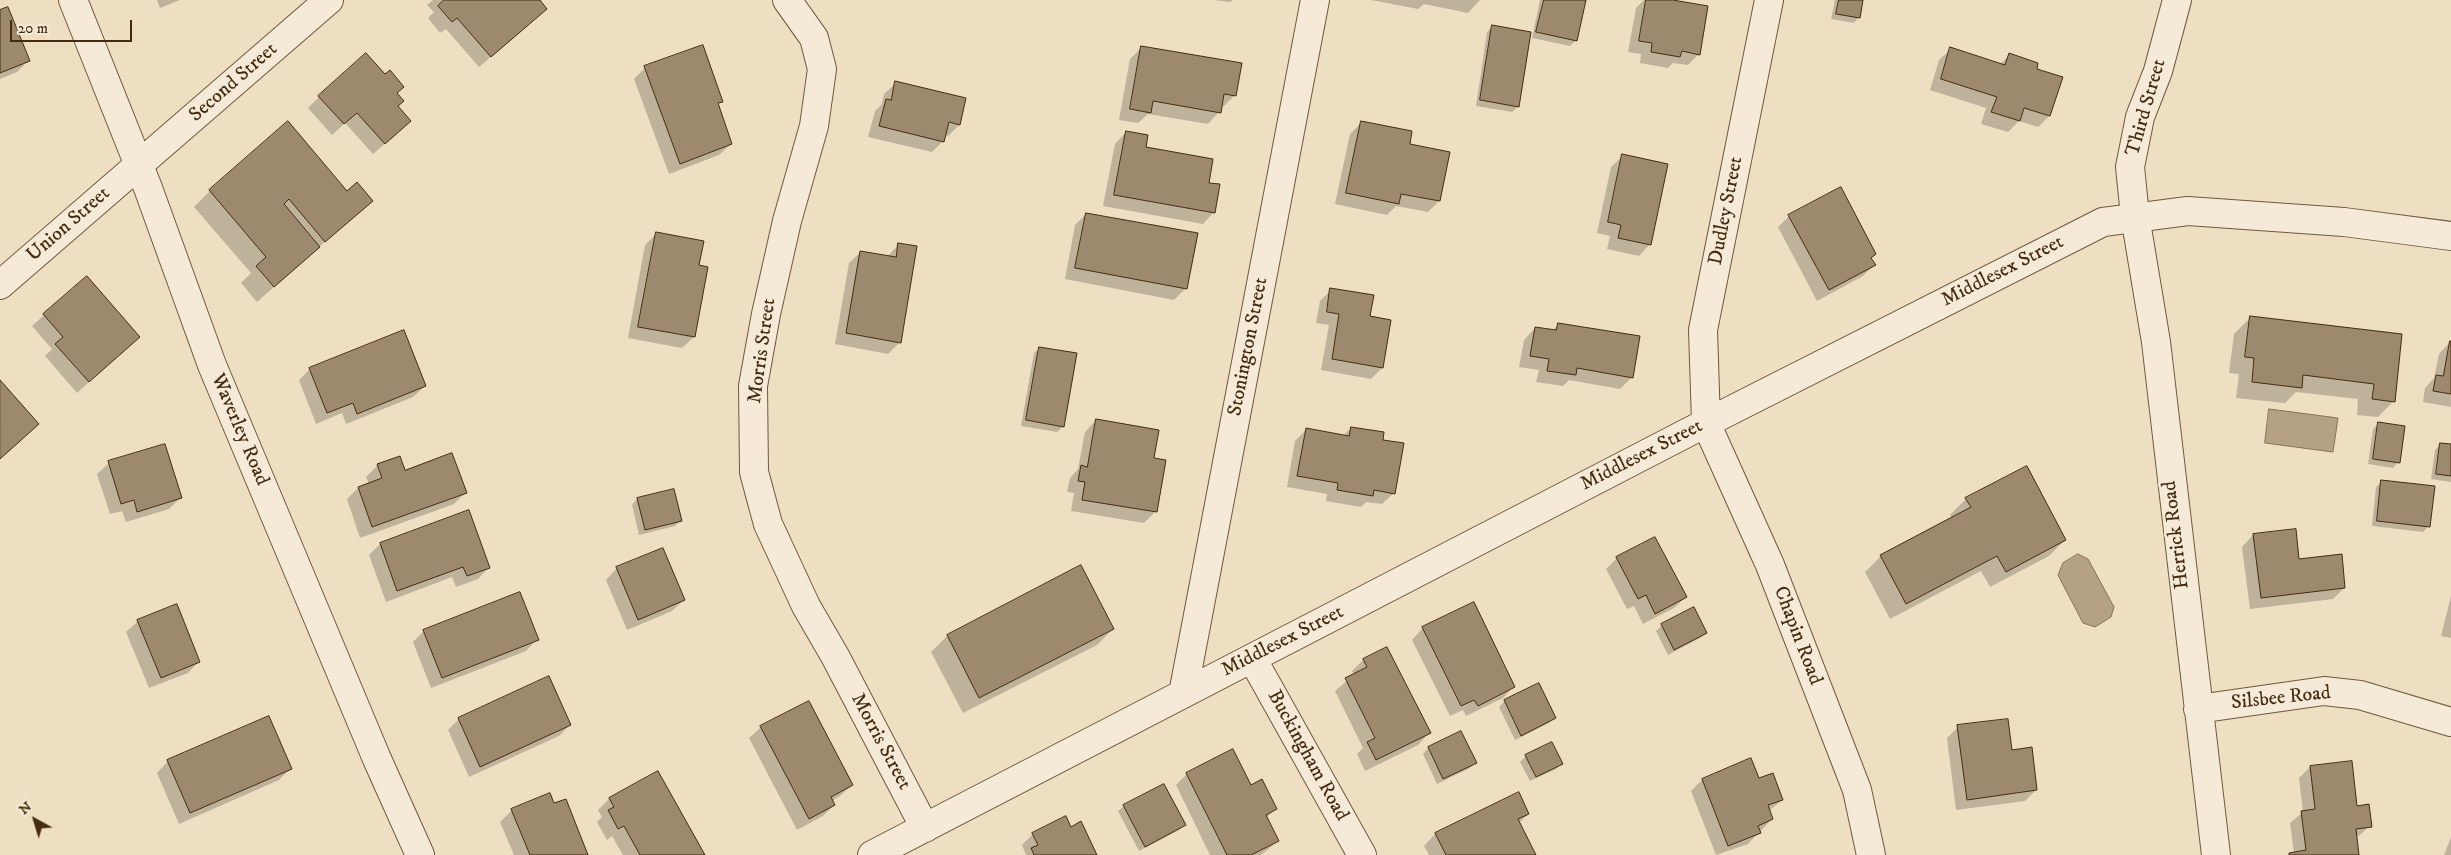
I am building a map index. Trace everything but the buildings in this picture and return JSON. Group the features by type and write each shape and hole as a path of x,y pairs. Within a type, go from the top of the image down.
{"street":[{"name":"Waverley Road","path":"73,0 139,166 212,365 376,759 420,855"},
{"name":"Second Street","path":"139,166 329,0"},
{"name":"Morris Street","path":"788,0 814,38 822,69 814,126 787,221 766,314 753,386 754,472 768,524 806,606 835,656 925,828"},
{"name":"Stonington Street","path":"1183,694 1315,0"},
{"name":"Dudley Street","path":"1706,423 1703,330 1769,0"},
{"name":"Third Street","path":"2135,216 2130,168 2140,117 2158,71 2177,0"},
{"name":"Union Street","path":"0,285 139,166"},
{"name":"Middlesex Street","path":"872,855 1706,423 2054,245 2103,222 2135,216 2188,211 2264,214 2451,236"},
{"name":"Herrick Road","path":"2135,216 2156,342 2216,855"},
{"name":"Chapin Road","path":"1706,423 1770,565 1856,790 1871,855"},
{"name":"Buckingham Road","path":"1252,658 1362,855"},
{"name":"Silsbee Road","path":"2198,709 2324,691 2360,695 2451,722"}],"shaded area":[{"path":"2269,409 2338,418 2333,452 2265,443"},
{"path":"2078,554 2088,559 2114,607 2111,617 2095,627 2083,623 2058,575 2063,563"}]}
